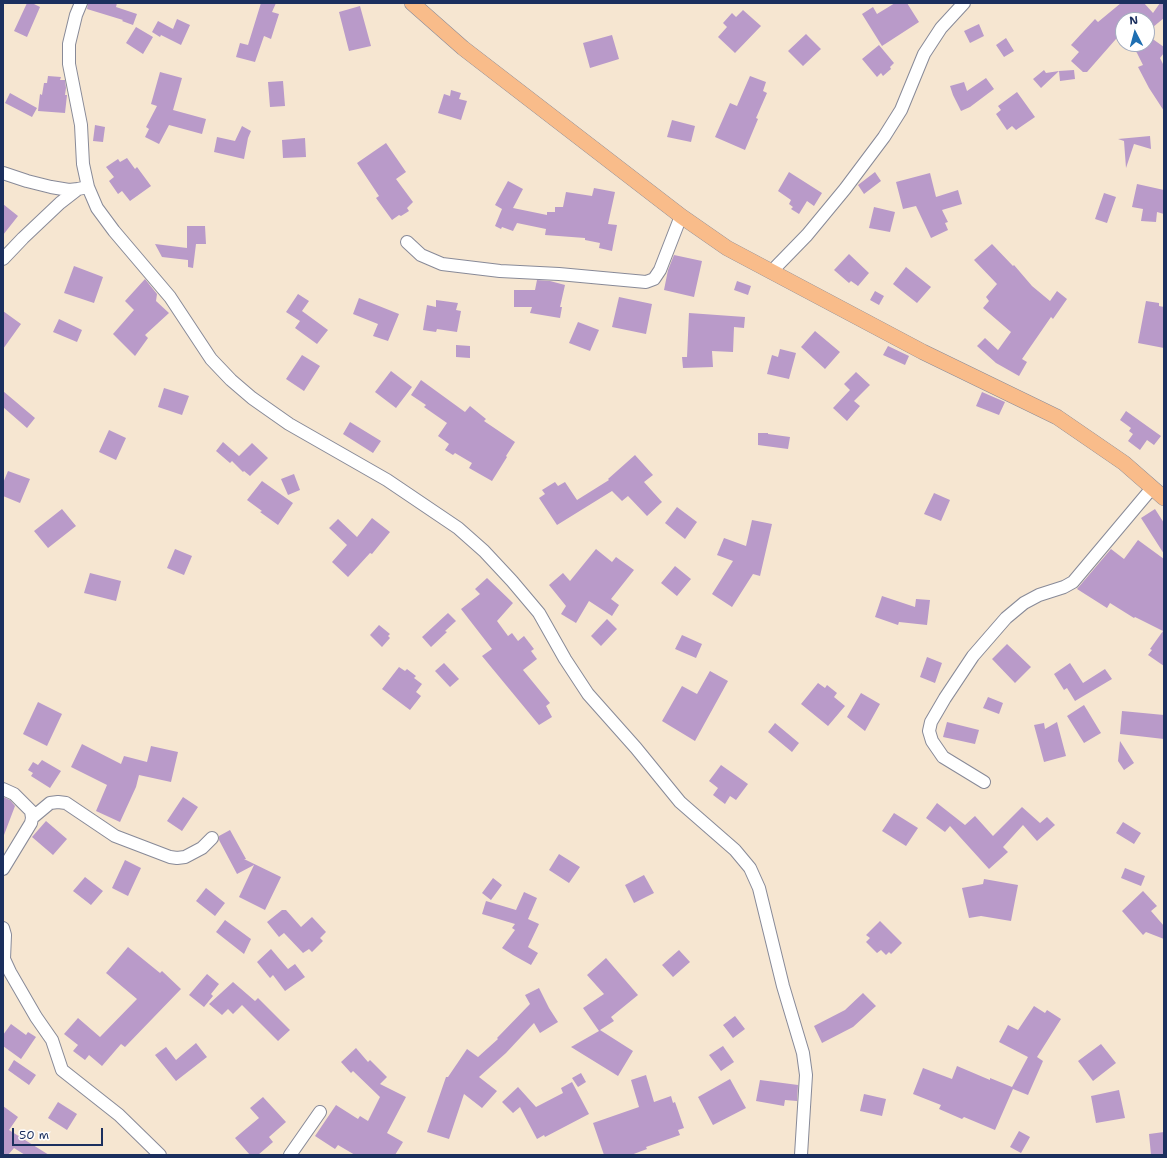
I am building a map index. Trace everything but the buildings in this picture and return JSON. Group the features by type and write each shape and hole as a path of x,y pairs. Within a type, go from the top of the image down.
{"main road":[{"path":"412,3 463,48 681,216 728,248 923,352 1058,417 1124,463 1164,498"}],"street":[{"path":"81,3 76,15 69,44 69,64 80,125 83,188 114,231 170,297 211,359 230,380 252,398 289,424 387,480 458,528 484,551 512,581 539,614 565,659 588,694 636,748 680,802 735,850 750,868 759,888 783,986 803,1053 806,1075 801,1155"},
{"path":"771,272 807,235 846,189 884,137 901,110 924,54 940,28 964,3"},
{"path":"3,174 27,182 69,190 83,188"},
{"path":"3,259 55,208 83,188"},
{"path":"407,242 421,255 442,264 500,271 566,274 646,282 654,279 660,270 681,216"},
{"path":"984,782 944,757 932,741 929,731 931,722 973,656 1006,618 1024,603 1039,595 1064,587 1073,582 1152,488"},
{"path":"3,789 14,794 31,811 32,818 32,823 3,869"},
{"path":"32,818 50,803 66,803 115,836 170,857 177,858 185,857 202,848 212,838"},
{"path":"3,928 5,935 4,959 36,1017 52,1040 62,1070 119,1115 160,1155"},
{"path":"290,1155 320,1112"}]}
